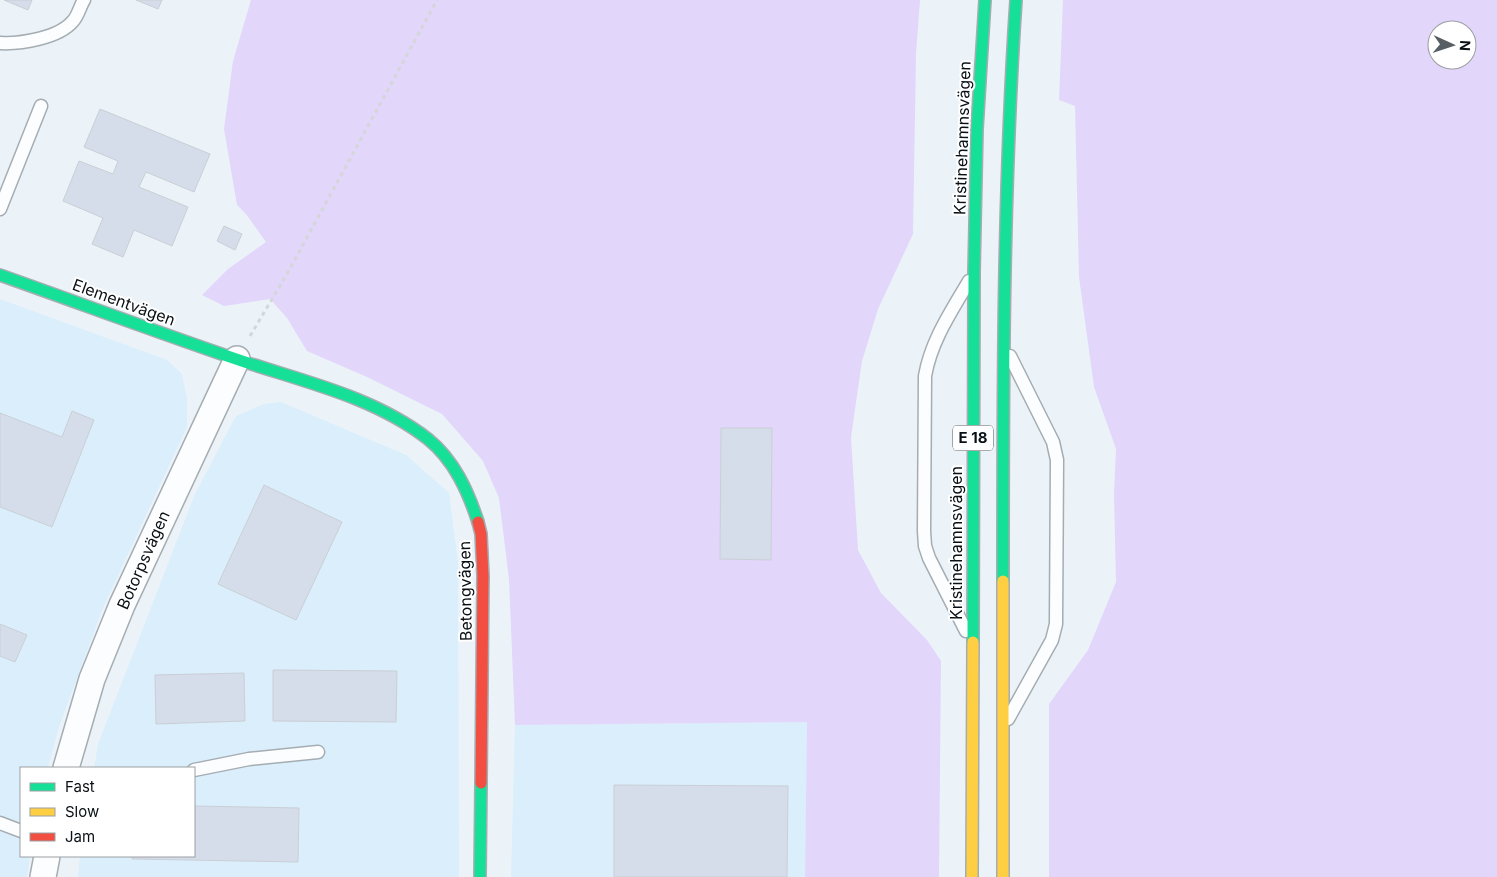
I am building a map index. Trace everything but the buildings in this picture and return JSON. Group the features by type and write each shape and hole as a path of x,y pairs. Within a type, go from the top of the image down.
{"main road":[{"name":"Kristinehamnsvägen","path":"972,877 974,272 977,129 985,0"},
{"name":"E 18","path":"1003,877 1003,344 1006,196 1016,0"},
{"name":"Elementvägen","path":"0,275 237,359"},
{"name":"Betongvägen","path":"237,359 321,385 394,416 429,440 455,468 472,500 481,534 483,576 480,877"}],"street":[{"name":"Botorpsvägen","path":"66,767 92,679 122,605 237,359"},
{"path":"43,877 47,857"}],"lane":[{"path":"0,43 14,43 51,36 73,22 84,0"},
{"path":"0,209 41,106"},
{"name":"E 18","path":"972,643 929,558 925,546 924,531 926,376 928,359 934,343 974,272"},
{"name":"E 18","path":"1003,344 1053,442 1057,460 1058,505 1056,624 1052,640 1004,728"},
{"path":"195,770 249,759 318,752"},
{"path":"0,823 20,831"}],"path":[{"path":"237,359 287,274 437,0"}],"shaded area":[{"path":"251,0 920,0 916,54 913,234 878,309 862,361 851,437 858,550 881,593 927,640 941,661 939,877 805,877 807,722 515,725 509,579 499,498 483,461 442,414 367,377 307,351 287,318 270,299 224,306 202,295 228,269 266,242 246,214 237,205 224,129 233,61"},
{"path":"1063,0 1497,0 1497,877 1049,877 1049,704 1088,650 1116,582 1114,494 1116,449 1094,387 1079,277 1075,106 1059,100"},
{"path":"0,299 167,360 182,374 187,399 187,427 103,608 59,727 48,767 20,767 20,857 30,857 27,877 0,877"},
{"path":"281,402 406,455 449,493 458,563 459,877 78,877 80,857 195,857 195,767 94,767 98,744 195,494 236,416 264,404"},
{"path":"807,722 805,877 511,877 515,725"}],"traffic: fast":[{"path":"973,642 974,272 977,129 985,0"},
{"path":"1003,581 1006,218 1016,0"},
{"path":"0,275 206,349 336,391 384,411 428,439 445,456 465,488 478,522"},
{"path":"480,877 481,783"}],"traffic: slow":[{"path":"1003,581 1003,877"},
{"path":"972,877 973,642"}],"traffic: jam":[{"path":"478,522 481,534 483,576 481,783"}]}
